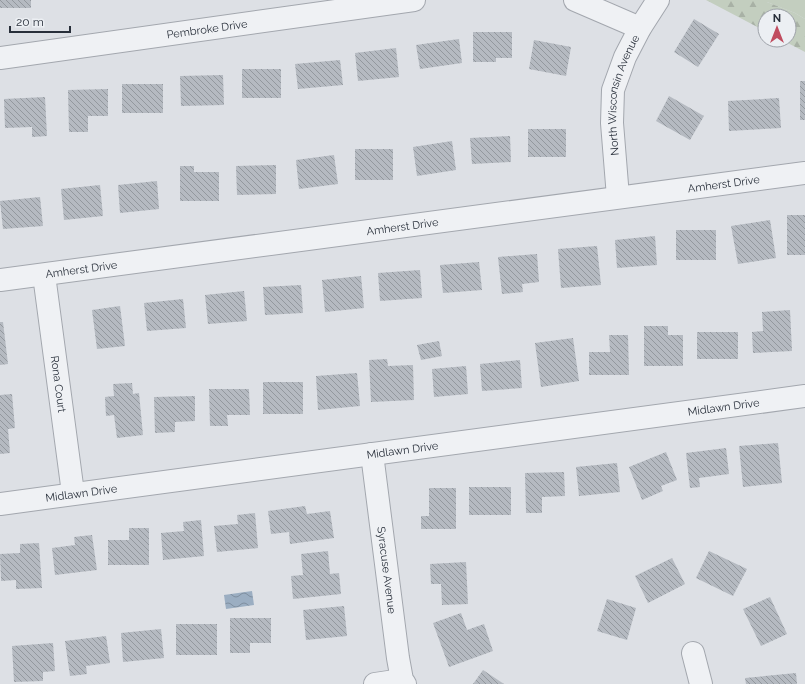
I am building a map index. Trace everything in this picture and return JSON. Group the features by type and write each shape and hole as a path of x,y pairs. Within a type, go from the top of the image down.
{"street":[{"name":"Pembroke Drive","path":"0,58 414,0"},
{"path":"575,0 640,28"},
{"name":"North Wisconsin Avenue","path":"618,197 612,123 613,90 625,57 640,28 658,0"},
{"name":"Amherst Drive","path":"0,280 805,173"},
{"name":"Rona Court","path":"44,275 73,493"},
{"name":"Midlawn Drive","path":"0,504 805,396"},
{"name":"Syracuse Avenue","path":"372,454 398,658 404,682"},
{"path":"692,653 701,684"},
{"path":"375,684 404,682"}],"green space":[{"path":"706,0 767,0 767,2 782,8 757,8 757,27"},
{"path":"767,0 805,0 805,19 797,14 797,8 782,8 767,2"},
{"path":"797,14 805,19 805,52 797,48"}],"water":[{"path":"252,591 254,605 226,609 224,595"}],"building":[{"path":"0,0 31,0 31,8 0,8"},
{"path":"694,19 719,34 698,67 674,52"},
{"path":"473,32 512,32 512,58 496,58 496,62 473,62"},
{"path":"459,39 462,63 420,69 416,45"},
{"path":"534,40 571,47 566,76 529,69"},
{"path":"396,48 399,77 358,81 355,53"},
{"path":"340,60 343,85 298,89 295,64"},
{"path":"242,69 281,69 281,98 242,98"},
{"path":"223,75 224,105 181,106 180,76"},
{"path":"800,81 805,81 805,120 800,120"},
{"path":"122,84 163,84 163,113 122,113"},
{"path":"108,89 108,116 88,116 88,132 69,132 68,90"},
{"path":"669,96 704,116 690,140 656,121"},
{"path":"45,97 47,136 32,137 32,127 5,128 4,99"},
{"path":"779,98 781,128 729,131 728,101"},
{"path":"528,129 566,129 566,157 528,157"},
{"path":"510,136 511,162 472,164 470,138"},
{"path":"452,141 456,170 417,176 413,147"},
{"path":"355,149 393,149 393,180 355,180"},
{"path":"334,155 338,184 299,189 296,160"},
{"path":"276,165 276,194 237,195 236,166"},
{"path":"180,166 194,166 194,172 219,172 219,201 180,201"},
{"path":"157,181 159,209 120,213 118,185"},
{"path":"100,185 103,216 64,220 61,189"},
{"path":"40,197 43,226 3,229 0,201"},
{"path":"787,215 805,215 805,255 787,255"},
{"path":"770,220 776,258 738,264 731,226"},
{"path":"676,230 716,230 716,260 676,260"},
{"path":"655,236 657,265 617,268 615,240"},
{"path":"597,246 601,285 561,288 558,249"},
{"path":"537,254 539,282 522,284 523,292 502,294 498,257"},
{"path":"479,262 482,290 443,293 440,265"},
{"path":"420,270 422,298 380,301 378,273"},
{"path":"361,276 364,308 325,312 322,280"},
{"path":"301,285 303,313 265,315 263,287"},
{"path":"244,291 247,321 208,324 205,295"},
{"path":"183,299 186,328 147,331 144,303"},
{"path":"120,306 125,346 97,349 92,310"},
{"path":"790,310 792,351 753,353 752,332 763,331 762,312"},
{"path":"0,322 3,322 8,364 0,365"},
{"path":"644,326 668,326 668,335 683,335 683,366 644,366"},
{"path":"697,332 738,332 738,359 697,359"},
{"path":"609,335 628,335 629,375 589,375 589,352 610,352"},
{"path":"573,338 579,381 541,387 535,343"},
{"path":"439,341 442,356 421,360 417,345"},
{"path":"387,359 388,366 413,365 414,400 371,402 369,360"},
{"path":"520,360 522,388 482,391 480,364"},
{"path":"466,366 468,394 434,397 432,369"},
{"path":"357,373 360,406 318,410 316,376"},
{"path":"263,382 303,382 303,414 263,414"},
{"path":"132,383 133,394 139,393 143,435 117,438 114,415 106,416 105,397 114,396 113,384"},
{"path":"209,389 249,389 250,415 227,415 228,426 210,426"},
{"path":"12,394 15,428 8,429 10,453 0,454 0,395"},
{"path":"195,396 195,421 175,422 175,432 155,433 154,397"},
{"path":"778,443 782,483 743,487 739,446"},
{"path":"726,448 729,474 699,478 700,487 690,488 686,453"},
{"path":"666,452 677,480 661,486 663,491 642,500 629,467"},
{"path":"617,463 620,492 579,496 576,467"},
{"path":"564,472 565,496 542,497 542,513 526,513 525,473"},
{"path":"469,487 511,487 511,515 469,515"},
{"path":"429,488 456,488 456,529 421,529 421,516 429,516"},
{"path":"305,506 307,514 330,511 334,538 290,544 289,532 271,534 268,511"},
{"path":"255,513 258,548 217,552 214,526 238,524 237,515"},
{"path":"201,520 204,556 163,560 161,533 184,531 183,522"},
{"path":"129,528 149,528 149,565 108,565 108,540 129,540"},
{"path":"92,535 97,570 55,575 52,548 75,545 74,537"},
{"path":"39,543 42,588 16,589 16,580 1,581 0,554 20,553 20,544"},
{"path":"328,551 330,574 339,573 341,594 293,599 291,576 303,575 301,554"},
{"path":"709,551 747,569 733,596 696,578"},
{"path":"672,558 685,584 648,603 635,576"},
{"path":"466,562 468,604 442,605 441,584 431,584 430,564"},
{"path":"770,597 787,634 761,646 743,609"},
{"path":"607,599 636,608 627,640 597,631"},
{"path":"344,606 347,636 306,640 303,610"},
{"path":"461,613 467,630 484,624 493,651 449,667 433,623"},
{"path":"230,618 271,618 271,643 250,643 250,653 230,653"},
{"path":"176,624 217,624 217,655 176,655"},
{"path":"161,629 164,658 123,662 121,633"},
{"path":"106,636 110,663 86,666 87,674 70,676 65,641"},
{"path":"53,643 55,671 43,672 43,681 14,682 12,646"},
{"path":"483,670 504,684 473,684"},
{"path":"796,673 797,684 746,684 745,678"}]}
